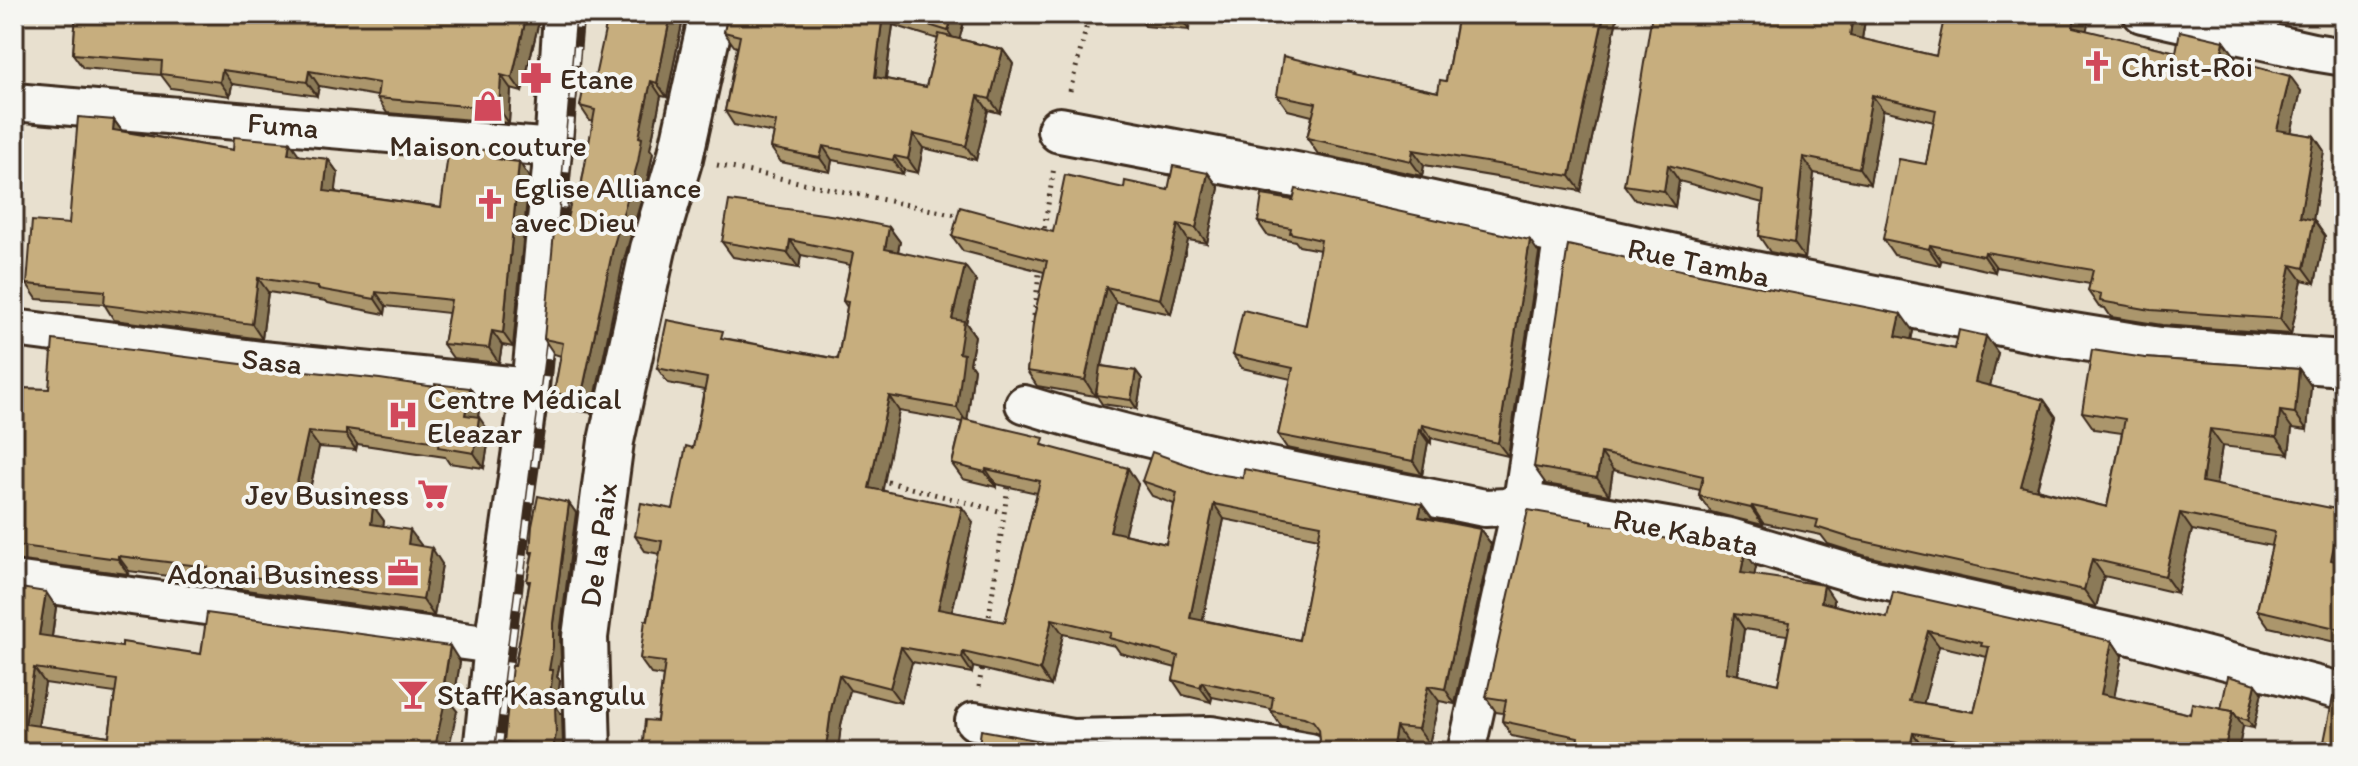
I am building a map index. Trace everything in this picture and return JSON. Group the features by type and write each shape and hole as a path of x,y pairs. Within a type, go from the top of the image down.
{"street":[{"path":"482,752 493,645 530,387 553,148 562,14"},
{"name":"De la Paix","path":"588,752 585,637 611,441 653,249 680,158 712,14"},
{"path":"2142,14 2344,57"},
{"name":"Fuma","path":"14,102 553,148"},
{"name":"Rue Tamba","path":"1060,130 1327,181 1563,234 2042,331 2159,350 2344,363"},
{"path":"1466,752 1522,501 1563,234"},
{"name":"Sasa","path":"14,328 262,360 530,387"},
{"name":"Rue Kabata","path":"1024,404 1157,441 1456,503 1485,508 1507,507 1522,501 1730,537 1861,576 2135,637 2344,692"},
{"path":"14,580 493,645"},
{"path":"974,721 1072,738 1211,743 1310,752"}],"path":[{"path":"680,158 968,217"},
{"path":"870,477 1003,512"}],"building":[{"path":"76,14 527,14 512,78 501,75 499,109 377,98 379,83 309,71 307,82 222,70 220,82 161,74 162,61 73,54"},
{"path":"622,14 671,14 657,83 651,81 639,137 642,138 638,162 613,248 581,398 554,393 563,343 544,339 555,221 566,223 572,197 579,198 595,110 580,106 586,76 595,77 607,21 621,24"},
{"path":"728,14 883,14 875,77 926,87 939,34 1003,50 990,99 978,96 966,146 913,134 908,159 894,156 893,160 823,146 820,158 771,148 776,122 725,111 740,36 724,32"},
{"path":"893,14 953,14 948,31"},
{"path":"1458,14 1604,14 1570,176 1413,150 1411,161 1307,138 1316,103 1277,95 1283,56 1438,92 1440,80 1446,81"},
{"path":"1652,14 1717,14 1749,22 1751,14 1853,14 1850,36 1936,56 1945,14 2076,14 2073,27 2176,52 2180,31 2224,41 2221,58 2290,76 2277,130 2314,136 2300,217 2314,220 2304,268 2291,265 2280,319 2151,310 2100,301 2101,294 2088,291 2093,270 1985,252 1984,256 1930,245 1929,249 1883,239 1899,159 1926,164 1936,110 1872,95 1859,168 1803,157 1794,243 1759,236 1764,191 1668,165 1664,191 1624,185"},
{"path":"78,117 114,120 113,130 233,150 234,137 290,142 288,154 328,159 324,191 441,207 449,147 497,151 496,159 519,162 503,333 492,331 489,348 443,344 451,300 376,292 375,299 258,278 252,324 104,305 105,291 27,284 32,221 69,224"},
{"path":"1173,166 1208,173 1196,228 1178,224 1160,299 1106,287 1085,380 1027,371 1034,317 1047,261 952,236 960,207 1053,232 1065,175 1124,188 1125,181 1168,190"},
{"path":"1296,189 1530,240 1498,443 1422,425 1413,461 1278,435 1293,368 1233,355 1243,310 1306,325 1321,240 1290,233 1291,228 1258,222 1262,195 1293,200"},
{"path":"729,201 837,216 889,227 885,249 965,266 952,319 964,321 959,353 964,354 957,408 889,396 869,488 962,507 938,609 1005,622 1040,481 952,464 963,419 1044,438 1042,445 1128,468 1110,531 1166,544 1177,493 1142,481 1152,452 1211,473 1243,478 1244,469 1422,504 1419,517 1480,529 1445,689 1428,686 1418,729 1396,727 1392,752 1313,752 1320,740 1319,729 1313,721 1304,717 1271,711 1273,697 1202,682 1200,687 1173,680 1178,656 1109,638 1111,633 1052,619 1040,670 963,652 962,658 901,647 890,688 839,675 826,747 890,749 890,752 642,752 645,720 657,721 665,662 640,659 662,541 635,536 641,503 673,509 686,446 693,448 707,378 657,368 667,320 723,331 721,338 838,359 848,302 843,301 853,253 790,240 788,253 722,242","holes":["1214,504 1321,525 1299,640 1190,618"]},
{"path":"1568,245 1901,314 1896,336 1955,349 1959,330 1986,336 1975,382 2044,400 2021,486 2107,507 2125,419 2082,412 2092,350 2145,358 2299,369 2295,413 2280,411 2277,437 2210,429 2202,482 2341,510 2331,560 2344,563 2344,612 2340,629 2257,610 2275,532 2180,513 2165,576 2092,559 2084,590 1854,539 1816,527 1818,520 1699,496 1703,476 1601,453 1597,478 1534,467"},
{"path":"53,340 435,387 435,384 470,388 465,415 479,417 474,453 438,447 439,442 346,429 346,435 308,432 295,492 310,494 309,498 373,506 371,524 410,530 408,544 432,548 423,600 207,571 208,567 14,545 14,388 49,389"},
{"path":"1100,366 1136,371 1131,400 1096,395"},
{"path":"538,496 569,503 549,670 553,670 549,704 555,705 553,749 504,742 512,666 515,666 530,581 527,581 533,552 530,552 532,526"},
{"path":"1528,510 1592,521 1592,524 1639,529 1639,534 1692,543 1693,539 1715,542 1745,552 1741,573 1824,585 1821,602 1887,618 1893,592 2112,641 2101,694 2190,714 2192,703 2233,711 2224,752 1967,752 1969,742 1913,733 1909,752 1624,752 1577,744 1578,737 1502,721 1506,700 1486,697","holes":["1734,614 1790,622 1778,684 1726,672","1928,631 1989,647 1974,712 1909,701"]},
{"path":"14,587 46,592 39,635 122,647 122,642 201,654 207,613 450,646 442,695 446,696 434,752 14,752","holes":["34,668 117,680 109,736 25,724"]},
{"path":"2228,676 2256,684 2248,720 2237,717 2233,711 2221,709"},
{"path":"2333,697 2344,697 2344,752 2322,752"},
{"path":"981,730 1058,744 1111,748 1110,752 978,752"}],"railway":[{"path":"560,244 580,14"},
{"path":"498,752 552,327"}],"place":[{"name":"Christ-Roi","path":"2097,66"},
{"name":"Etane","path":"536,78"},
{"name":"Maison couture","path":"488,106"},
{"name":"Eglise Alliance avec Dieu","path":"490,204"},
{"name":"Centre Médical Eleazar","path":"403,415"},
{"name":"Jev Business","path":"433,494"},
{"name":"Adonai Business","path":"403,573"},
{"name":"Staff Kasangulu","path":"413,694"}]}
